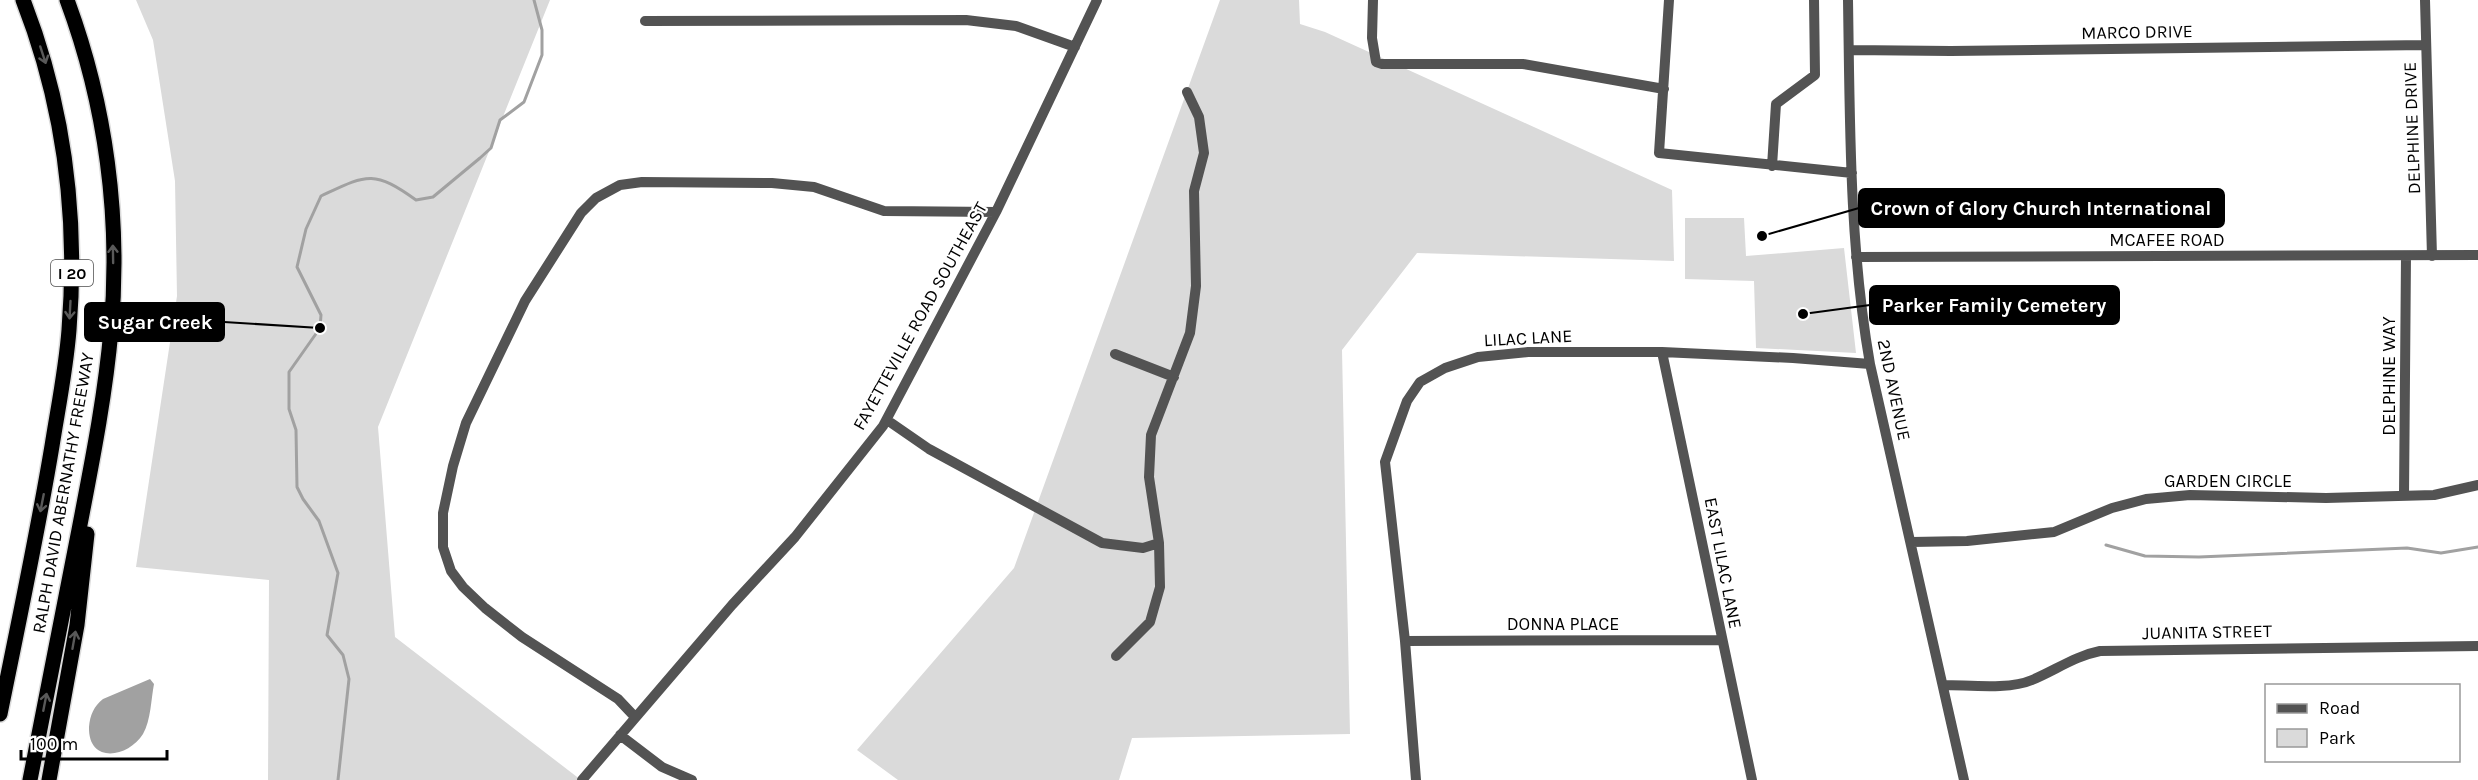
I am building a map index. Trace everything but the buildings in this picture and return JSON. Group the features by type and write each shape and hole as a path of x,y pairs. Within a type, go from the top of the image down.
{"highway":[{"name":"RALPH DAVID ABERNATHY FREEWAY","path":"0,714 33,549 63,379 69,330 71,232 69,188 56,105 46,65 23,0"},
{"name":"RALPH DAVID ABERNATHY FREEWAY","path":"30,780 103,396 111,330 114,277 112,206 107,160 91,75 67,0"},
{"path":"49,780 77,625 103,396"},
{"path":"0,662 33,549"}],"street":[{"name":"FAYETTEVILLE ROAD SOUTHEAST","path":"582,780 732,605 795,537 887,420 996,212 1097,0"},
{"path":"1372,0 1373,52 1377,62 1382,64 1523,64 1664,89"},
{"path":"1669,0 1659,153 1852,173"},
{"path":"1772,166 1776,104 1815,75 1814,0"},
{"name":"2ND AVENUE","path":"1848,0 1852,173 1861,313 1870,364 1964,780"},
{"name":"DELPHINE DRIVE","path":"2425,0 2432,256"},
{"path":"645,21 966,20 1016,26 1075,46"},
{"name":"MARCO DRIVE","path":"1849,50 1951,51 2426,45"},
{"path":"1116,656 1150,622 1160,587 1159,543 1149,477 1151,435 1190,333 1196,286 1194,191 1204,153 1199,117 1187,92"},
{"path":"635,717 618,699 522,637 485,608 463,587 451,571 443,547 443,513 453,466 466,423 525,300 581,213 596,198 620,185 642,182 772,183 814,187 884,211 996,212"},
{"name":"MCAFEE ROAD","path":"1856,257 2478,255"},
{"name":"DELPHINE WAY","path":"2404,496 2406,256"},
{"name":"LILAC LANE","path":"1416,780 1405,641 1385,462 1407,401 1420,382 1445,368 1478,357 1528,352 1662,352 1793,357 1870,364"},
{"name":"EAST LILAC LANE","path":"1662,352 1752,780"},
{"path":"1115,354 1174,377"},
{"path":"887,420 929,449 1102,543 1143,548 1159,543"},
{"name":"GARDEN CIRCLE","path":"1912,542 1967,541 2054,532 2112,508 2146,499 2190,495 2326,498 2434,495 2478,484"},
{"name":"DONNA PLACE","path":"1405,641 1722,640"},
{"name":"JUANITA STREET","path":"1944,685 2000,685 2030,681 2080,655 2100,651 2478,646"},
{"path":"620,735 662,767 692,780"}],"green space":[{"path":"136,0 550,0 378,427 395,637 581,780 268,780 269,580 136,567 177,296 175,181 153,40"},
{"path":"1220,0 1299,0 1300,24 1325,32 1672,190 1674,261 1417,253 1342,350 1350,734 1132,738 1119,780 898,780 857,750 1014,568"},
{"path":"1685,218 1744,218 1746,256 1844,248 1856,353 1756,348 1754,281 1685,279"}],"shaded area":[{"path":"150,679 154,684 149,716 143,734 128,748 119,752 102,752 95,747 90,739 89,727 91,715 97,705 103,699"}],"waterway":[{"path":"338,780 349,679 343,655 327,635 338,573 319,521 297,487 296,430 289,409 289,372 320,328 321,315 297,267 306,229 321,196 349,183 369,178 389,183 416,200 433,197 491,148 500,120 524,102 542,55 542,30 534,0"},
{"path":"2106,545 2145,556 2199,557 2407,548 2441,553 2478,547"}],"place":[{"name":"Crown of Glory Church International","path":"1762,236"},
{"name":"Parker Family Cemetery","path":"1803,314"},
{"name":"Sugar Creek","path":"320,328"}]}
